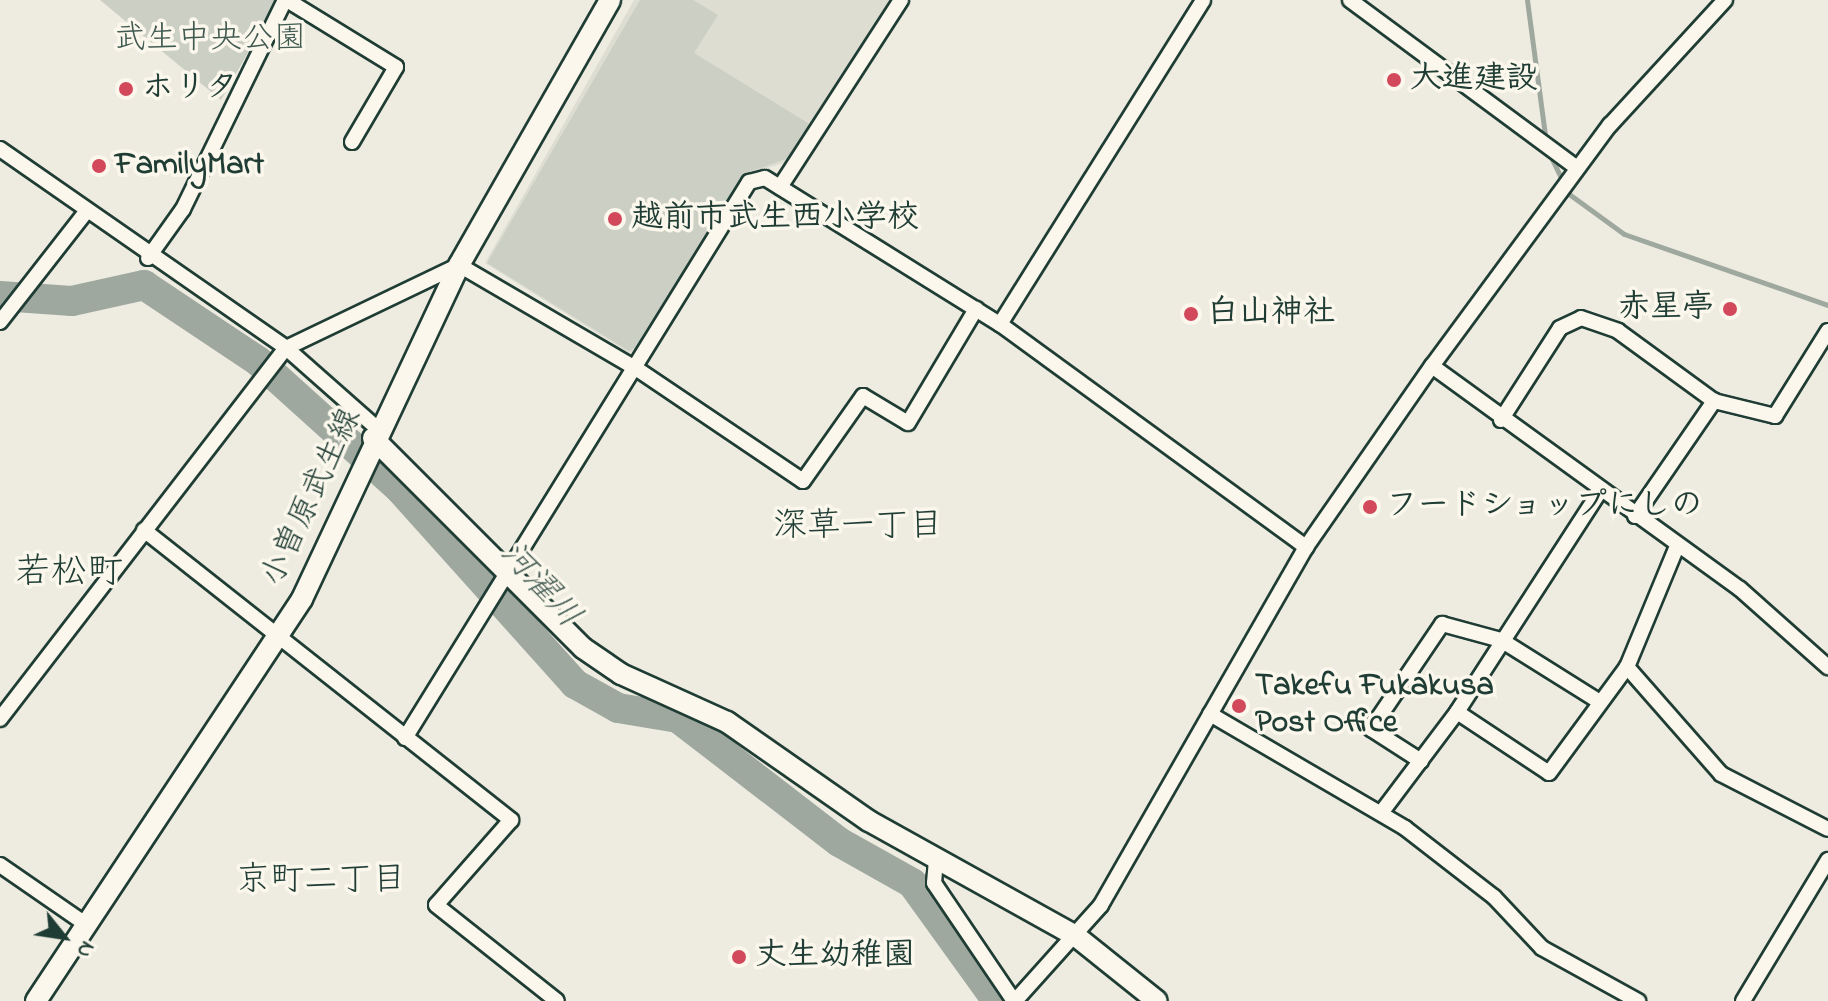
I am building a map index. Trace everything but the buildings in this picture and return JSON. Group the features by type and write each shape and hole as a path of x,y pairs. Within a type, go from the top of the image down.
{"main road":[{"name":"小曽原武生線","path":"36,1001 321,564 374,436 459,265 610,0"},
{"path":"374,436 509,580 621,674 727,722 936,860 1077,937 1157,1001"}],"street":[{"path":"148,258 183,209 286,0 396,67 352,142"},
{"path":"780,187 901,0"},
{"path":"1000,324 1203,0"},
{"path":"1350,0 1577,168"},
{"path":"936,860 934,883 1015,1001 1077,937 1306,547 1432,366 1577,168 1725,0"},
{"path":"0,149 148,258 286,348 374,436"},
{"path":"405,738 509,580 749,182 765,178 1000,324 1306,547"},
{"path":"0,322 86,212"},
{"path":"0,719 286,348 459,265 637,369 803,481 863,396 908,423 976,309"},
{"path":"1501,420 1560,328 1581,318 1618,331 1714,401 1775,416 1828,331"},
{"path":"1432,366 1501,420 1774,616 1828,667"},
{"path":"1635,516 1714,401"},
{"path":"1381,813 1457,712 1600,491"},
{"path":"144,530 275,638 511,820 436,905 557,1001"},
{"path":"1457,712 1549,773 1627,667 1677,546"},
{"path":"1421,761 1371,729 1442,624 1501,640 1600,702"},
{"path":"1627,667 1721,774 1828,829"},
{"path":"1210,714 1381,813 1494,897 1542,948 1638,1001"},
{"path":"1743,1001 1828,860"},
{"path":"0,865 87,925"}],"shaded area":[{"name":"越前市武生西小学校","path":"634,0 895,0 791,161 746,174 641,350 629,353 485,263"}],"green space":[{"name":"武生中央公園","path":"100,0 278,0 221,100"},
{"name":"越前市武生西小学校","path":"640,0 693,0 718,15 694,53 811,125 789,158 746,173 643,344 629,351 487,263"}],"waterway":[{"path":"1527,0 1546,142"},
{"path":"1548,151 1569,194 1624,234 1828,305"},
{"name":"河濯川","path":"0,296 72,301 144,285 258,361 400,489 575,684 618,708 678,718 839,842 912,883 997,1001"}],"place":[{"name":"大進建設","path":"1394,80"},
{"name":"ホリタ","path":"126,89"},
{"name":"FamilyMart","path":"99,166"},
{"name":"越前市武生西小学校","path":"615,219"},
{"name":"赤星亭","path":"1730,309"},
{"name":"白山神社","path":"1191,314"},
{"name":"フードショップにしの","path":"1370,507"},
{"name":"Takefu Fukakusa Post Office","path":"1239,706"},
{"name":"丈生幼稚園","path":"739,957"}],"district":[{"name":"深草一丁目","path":"858,528"},
{"name":"若松町","path":"69,574"},
{"name":"京町二丁目","path":"321,882"}]}
